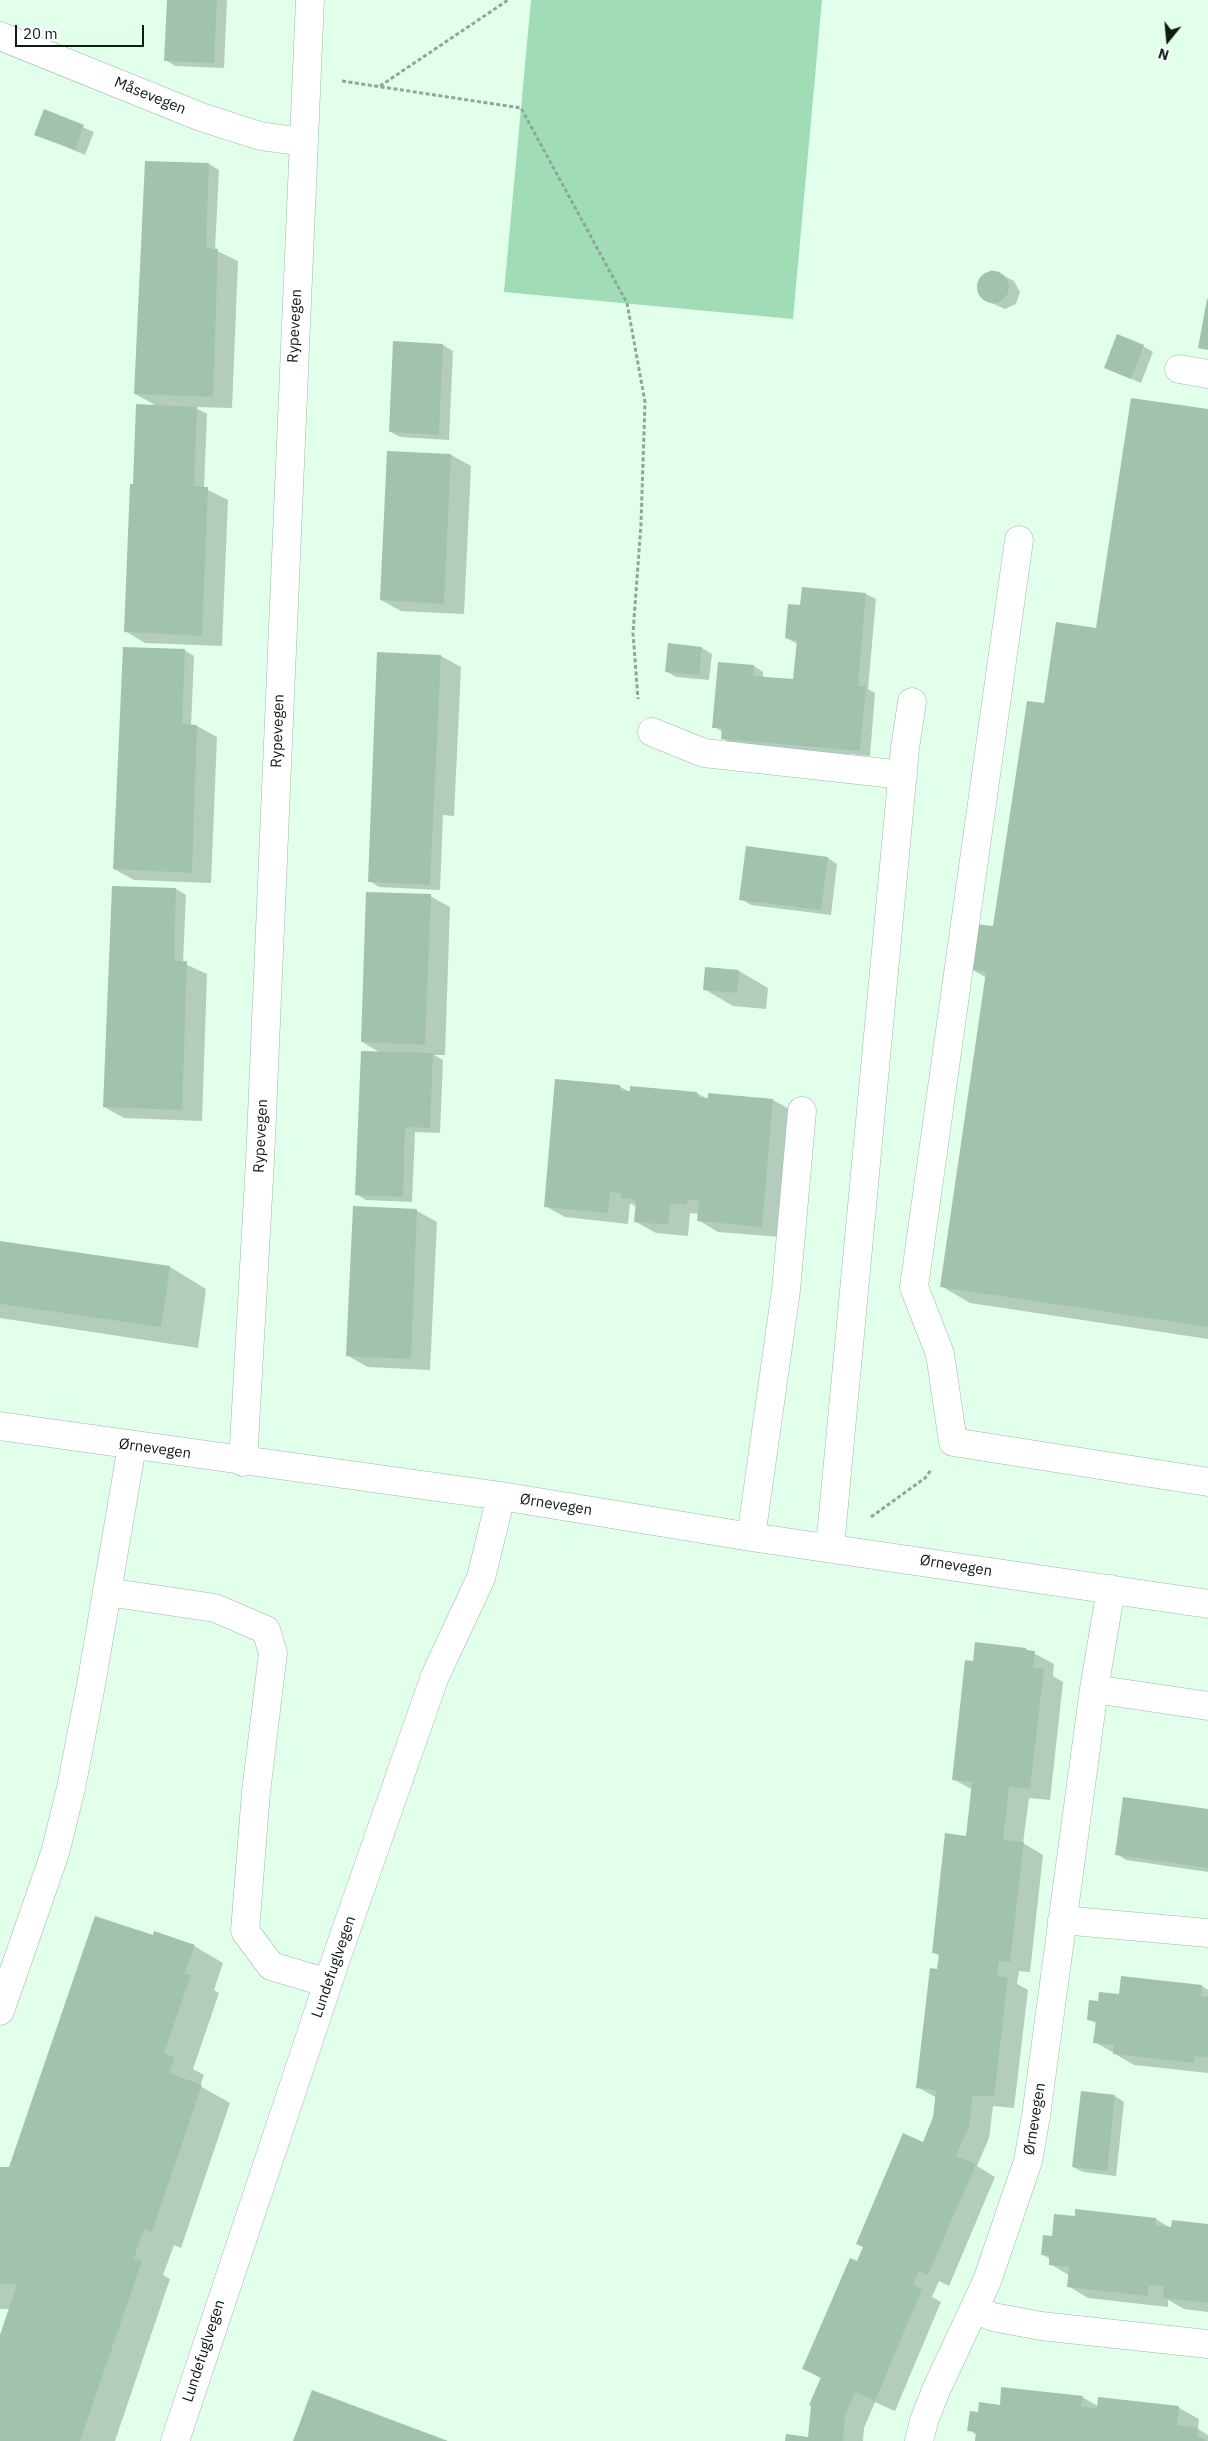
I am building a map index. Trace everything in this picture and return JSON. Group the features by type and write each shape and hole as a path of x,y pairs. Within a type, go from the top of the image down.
{"street":[{"name":"Rypevegen","path":"243,1462 261,1151 310,0"},
{"name":"Måsevegen","path":"0,36 201,117 260,136 304,142"},
{"path":"1179,369 1208,374"},
{"path":"1019,540 914,1288 940,1354 952,1442 1208,1482"},
{"path":"830,1547 902,775 912,702"},
{"path":"652,732 704,753 902,775"},
{"path":"751,1536 786,1290 802,1111"},
{"name":"Ørnevegen","path":"0,1426 243,1462 327,1471 501,1496 751,1536 1208,1604"},
{"path":"0,2011 55,1853 71,1788 132,1446"},
{"name":"Lundefuglvegen","path":"174,2441 328,1983 435,1676 481,1578 501,1496"},
{"name":"Ørnevegen","path":"919,2441 936,2390 975,2309 1015,2204 1028,2161 1036,2116 1094,1689 1111,1589"},
{"path":"107,1592 215,1608 266,1630 274,1653 256,1792 245,1931 271,1966 328,1983"},
{"path":"1094,1689 1208,1706"},
{"path":"1062,1920 1208,1934"},
{"path":"975,2309 993,2317 1040,2326 1208,2344"}],"path":[{"path":"380,86 508,0"},
{"path":"307,75 521,108 627,304 645,402 641,524 633,633 635,670 638,702 652,732"},
{"path":"830,1547 925,1478 952,1442"}],"green space":[{"path":"531,0 822,0 793,319 504,292"}],"building":[{"path":"167,0 217,0 214,63 164,61"},
{"path":"44,109 84,125 75,150 34,135"},
{"path":"145,161 209,163 206,248 218,249 213,397 134,394"},
{"path":"993,271 1005,275 1009,287 1005,299 993,303 981,299 977,287 981,275"},
{"path":"1208,299 1208,350 1198,348"},
{"path":"1117,334 1144,345 1131,379 1104,368"},
{"path":"393,341 443,344 439,435 389,432"},
{"path":"1131,398 1208,409 1208,1327 940,1287 986,972 968,969 975,924 993,926 1027,701 1044,703 1056,622 1096,628"},
{"path":"136,404 197,407 194,486 208,487 202,636 124,632 130,484 133,484"},
{"path":"387,451 451,454 444,604 380,600"},
{"path":"802,587 866,593 858,686 866,687 860,751 721,739 722,728 712,728 718,662 754,665 753,676 793,679 797,640 785,638 788,604 800,605"},
{"path":"668,643 702,647 699,675 665,672"},
{"path":"123,647 185,649 182,724 197,725 192,873 113,869"},
{"path":"377,652 441,655 430,885 368,882"},
{"path":"746,846 828,857 821,910 739,900"},
{"path":"112,886 176,888 174,961 187,961 182,1110 103,1107"},
{"path":"366,892 431,894 425,1045 361,1042"},
{"path":"705,967 739,970 737,993 703,990"},
{"path":"361,1051 433,1053 430,1128 405,1127 403,1197 355,1195"},
{"path":"555,1079 620,1085 620,1090 630,1091 630,1086 697,1092 697,1097 708,1098 708,1093 773,1099 762,1227 697,1221 699,1201 688,1199 687,1205 671,1203 668,1225 634,1222 636,1200 620,1198 621,1193 610,1192 608,1213 544,1207"},
{"path":"353,1206 417,1209 411,1359 346,1356"},
{"path":"0,1241 170,1266 161,1327 0,1304"},
{"path":"975,1642 1026,1648 1026,1650 1035,1651 1033,1668 1044,1669 1030,1789 1009,1787 1003,1840 1024,1842 1010,1962 999,1961 997,1976 1008,1977 994,2097 973,2095 969,2126 956,2156 976,2164 928,2275 919,2271 913,2285 922,2289 875,2401 855,2392 845,2416 843,2441 785,2441 786,2434 808,2437 811,2406 809,2405 821,2377 802,2369 850,2258 857,2261 863,2247 856,2244 903,2133 923,2142 933,2117 936,2090 916,2088 930,1968 937,1969 939,1954 932,1953 945,1833 966,1836 972,1782 952,1780 965,1660 973,1661"},
{"path":"1123,1797 1208,1809 1208,1868 1115,1855"},
{"path":"95,1916 153,1935 154,1931 195,1945 185,1974 191,1975 164,2053 175,2057 169,2073 202,2085 152,2232 144,2229 134,2258 142,2261 80,2441 0,2441 0,2335 17,2284 0,2284 0,2167 9,2167"},
{"path":"1121,1976 1202,1985 1201,1996 1208,1997 1208,2057 1194,2056 1194,2063 1113,2054 1114,2045 1093,2043 1096,2021 1087,2020 1089,2000 1098,2001 1099,1992 1119,1994"},
{"path":"1081,2091 1115,2095 1107,2171 1072,2167"},
{"path":"1075,2209 1156,2218 1155,2225 1171,2227 1172,2220 1208,2224 1208,2303 1163,2298 1164,2287 1149,2285 1148,2296 1067,2287 1069,2267 1049,2265 1049,2256 1041,2255 1043,2235 1052,2236 1054,2214 1075,2216"},
{"path":"1001,2387 1083,2396 1081,2407 1097,2408 1098,2397 1179,2406 1177,2425 1198,2428 1197,2437 1205,2438 1205,2441 975,2441 976,2432 967,2431 970,2411 978,2412 979,2402 1000,2405"},
{"path":"312,2390 448,2441 293,2441"}]}
